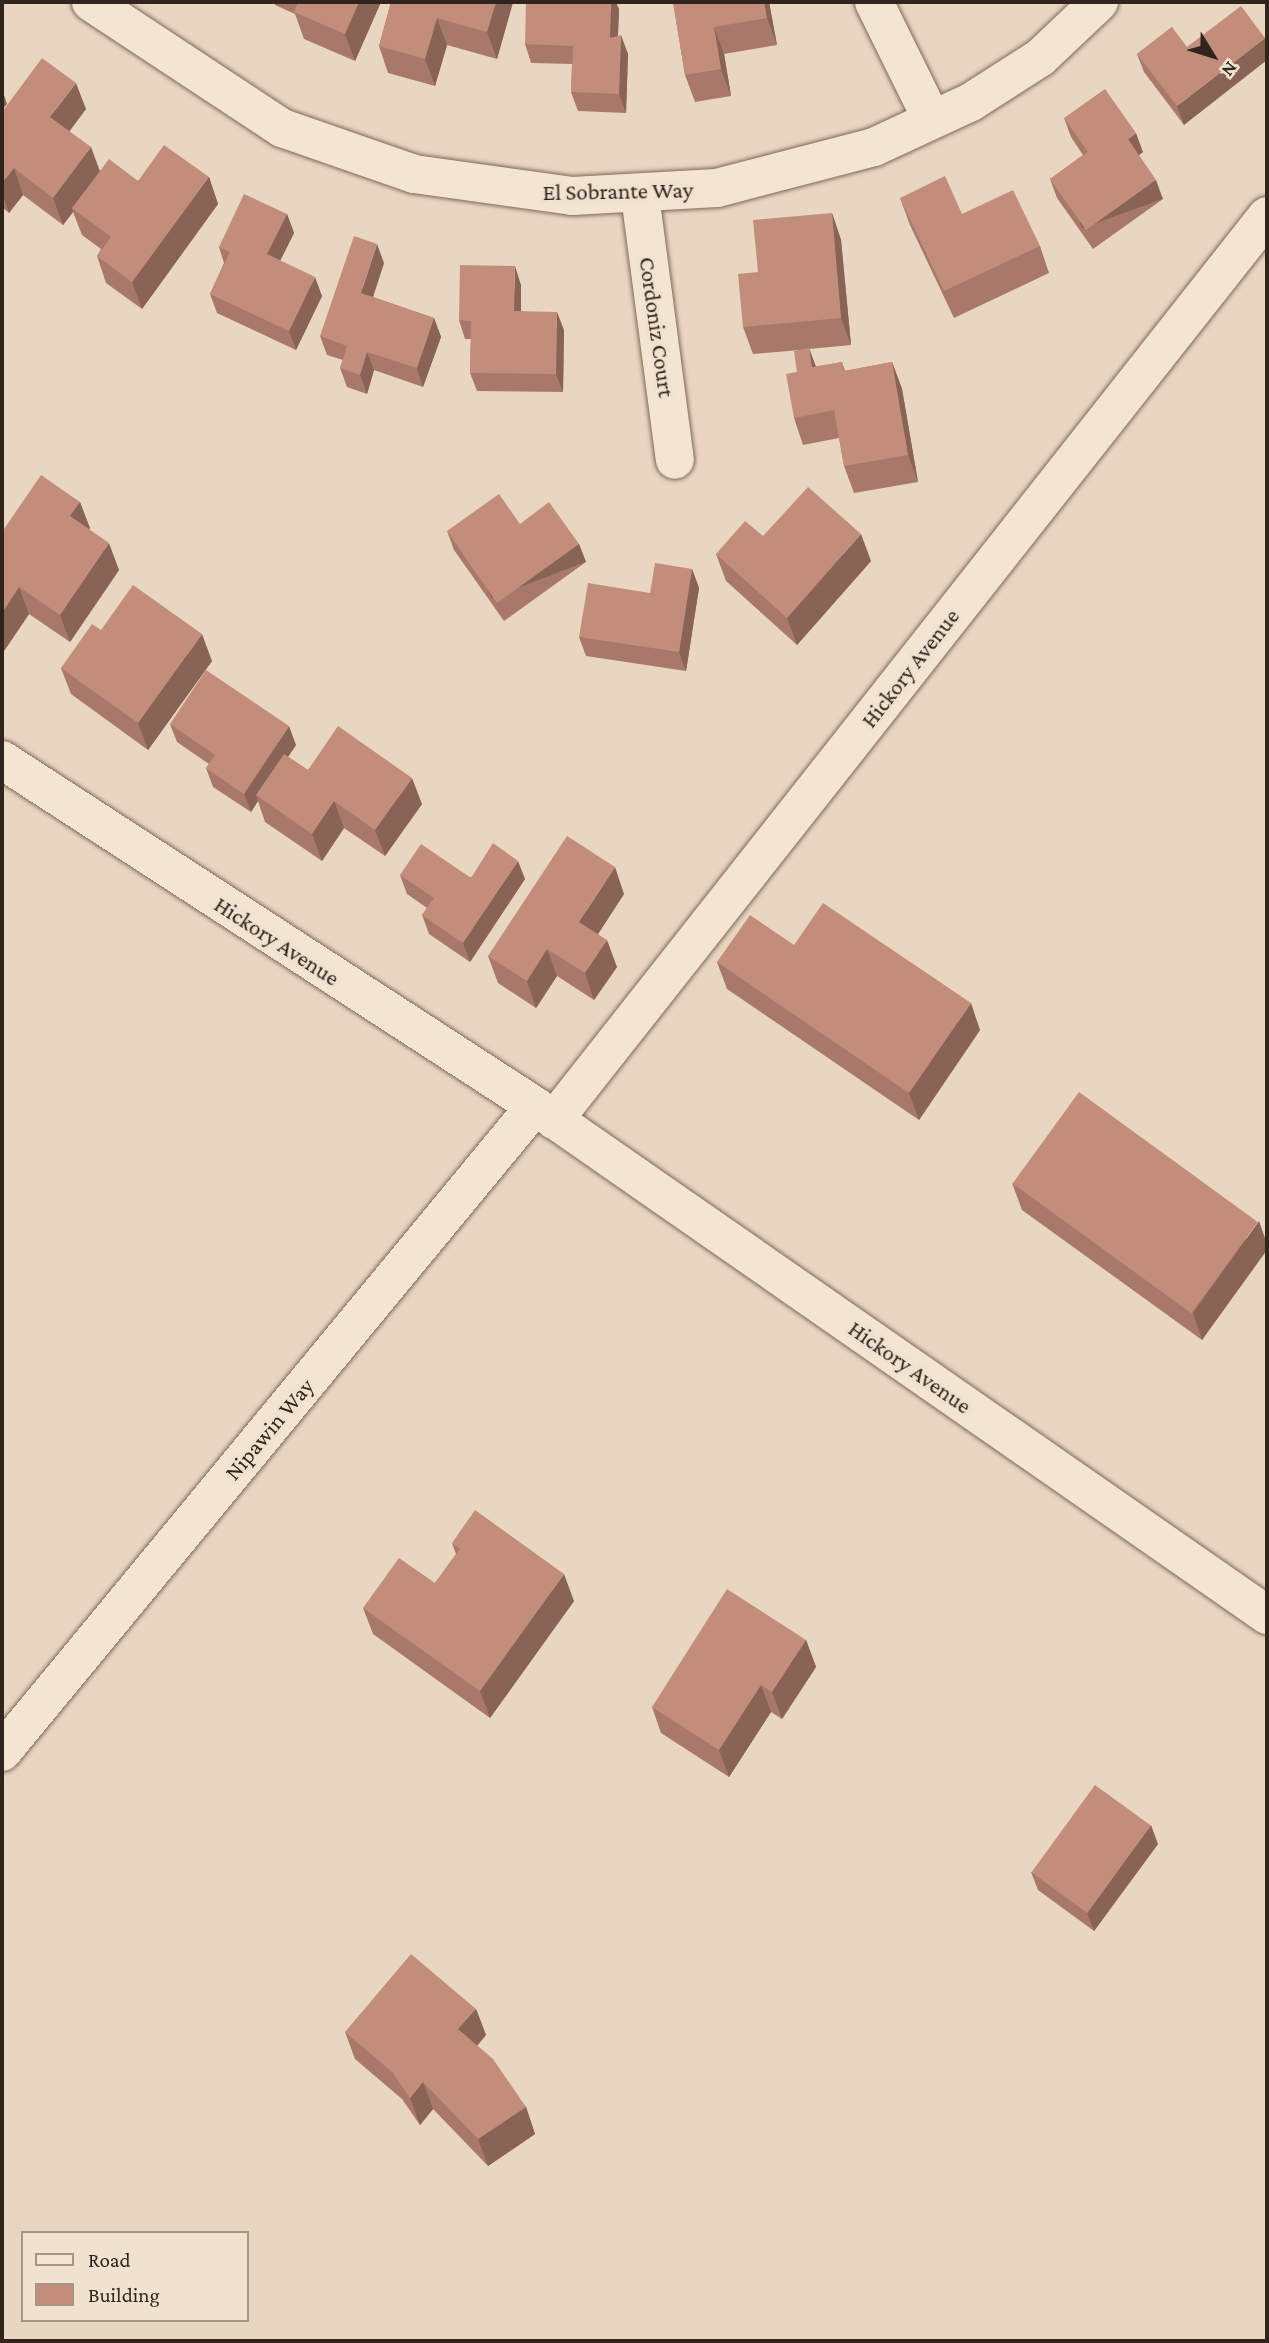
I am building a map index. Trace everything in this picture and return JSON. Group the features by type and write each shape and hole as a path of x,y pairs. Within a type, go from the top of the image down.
{"street":[{"name":"El Sobrante Way","path":"92,2 214,89 282,128 338,150 492,189 640,195 796,172 874,147 930,116 971,102 1041,57 1098,2"},
{"path":"874,2 930,116"},
{"name":"Cordoniz Court","path":"640,195 675,460"},
{"name":"Hickory Avenue","path":"545,1113 1267,216"},
{"name":"Hickory Avenue","path":"2,760 545,1113 1267,1615"},
{"name":"Nipawin Way","path":"2,1752 545,1113"}],"building":[{"path":"298,2 359,2 345,34 294,12"},
{"path":"391,2 496,2 487,32 437,18 425,59 379,46"},
{"path":"526,2 611,2 610,38 621,35 619,94 571,92 573,46 525,44"},
{"path":"673,2 764,2 767,18 714,27 721,69 685,75"},
{"path":"1241,6 1265,38 1177,106 1137,54 1172,27 1187,47"},
{"path":"42,58 76,83 50,117 91,147 53,198 14,168 2,183 2,112"},
{"path":"1105,89 1136,133 1128,139 1156,180 1086,230 1050,179 1088,152 1064,118"},
{"path":"164,145 209,177 132,282 97,256 111,237 72,208 109,159 138,181"},
{"path":"945,176 962,214 1013,190 1040,246 944,291 900,198"},
{"path":"244,194 287,214 267,254 315,277 289,331 210,294 230,252 219,247"},
{"path":"832,213 841,318 743,327 738,274 758,272 753,220"},
{"path":"354,236 377,244 361,293 434,318 417,368 367,352 360,375 340,368 347,346 320,336"},
{"path":"460,265 515,266 514,311 557,312 556,374 470,373 471,321 459,320"},
{"path":"809,348 812,367 842,362 843,371 892,362 908,455 844,466 834,410 794,418 786,374 797,372 794,351"},
{"path":"41,475 80,502 70,516 109,543 60,615 19,587 2,613 2,532"},
{"path":"808,487 861,534 787,618 716,554 745,521 763,536"},
{"path":"499,494 520,524 549,502 579,544 497,603 447,531"},
{"path":"655,563 692,569 679,652 579,637 588,583 650,593"},
{"path":"133,585 202,634 138,723 61,668 92,624 101,630"},
{"path":"206,670 289,726 244,794 206,768 215,755 170,724"},
{"path":"338,726 412,778 375,830 334,801 312,834 256,795 284,754 308,770"},
{"path":"567,836 615,867 579,922 607,940 585,973 547,949 527,981 488,956"},
{"path":"493,843 518,861 463,943 422,915 434,898 400,875 421,844 471,878"},
{"path":"823,903 971,1003 909,1093 717,962 750,915 794,945"},
{"path":"1079,1092 1258,1222 1191,1313 1013,1183"},
{"path":"475,1510 564,1574 480,1691 363,1608 399,1558 435,1583 460,1549 452,1543"},
{"path":"727,1589 806,1640 772,1692 761,1685 719,1750 652,1707"},
{"path":"1095,1785 1151,1826 1087,1913 1032,1872"},
{"path":"411,1954 476,2009 458,2029 493,2059 526,2107 478,2139 423,2082 410,2098 392,2072 345,2032"}]}
